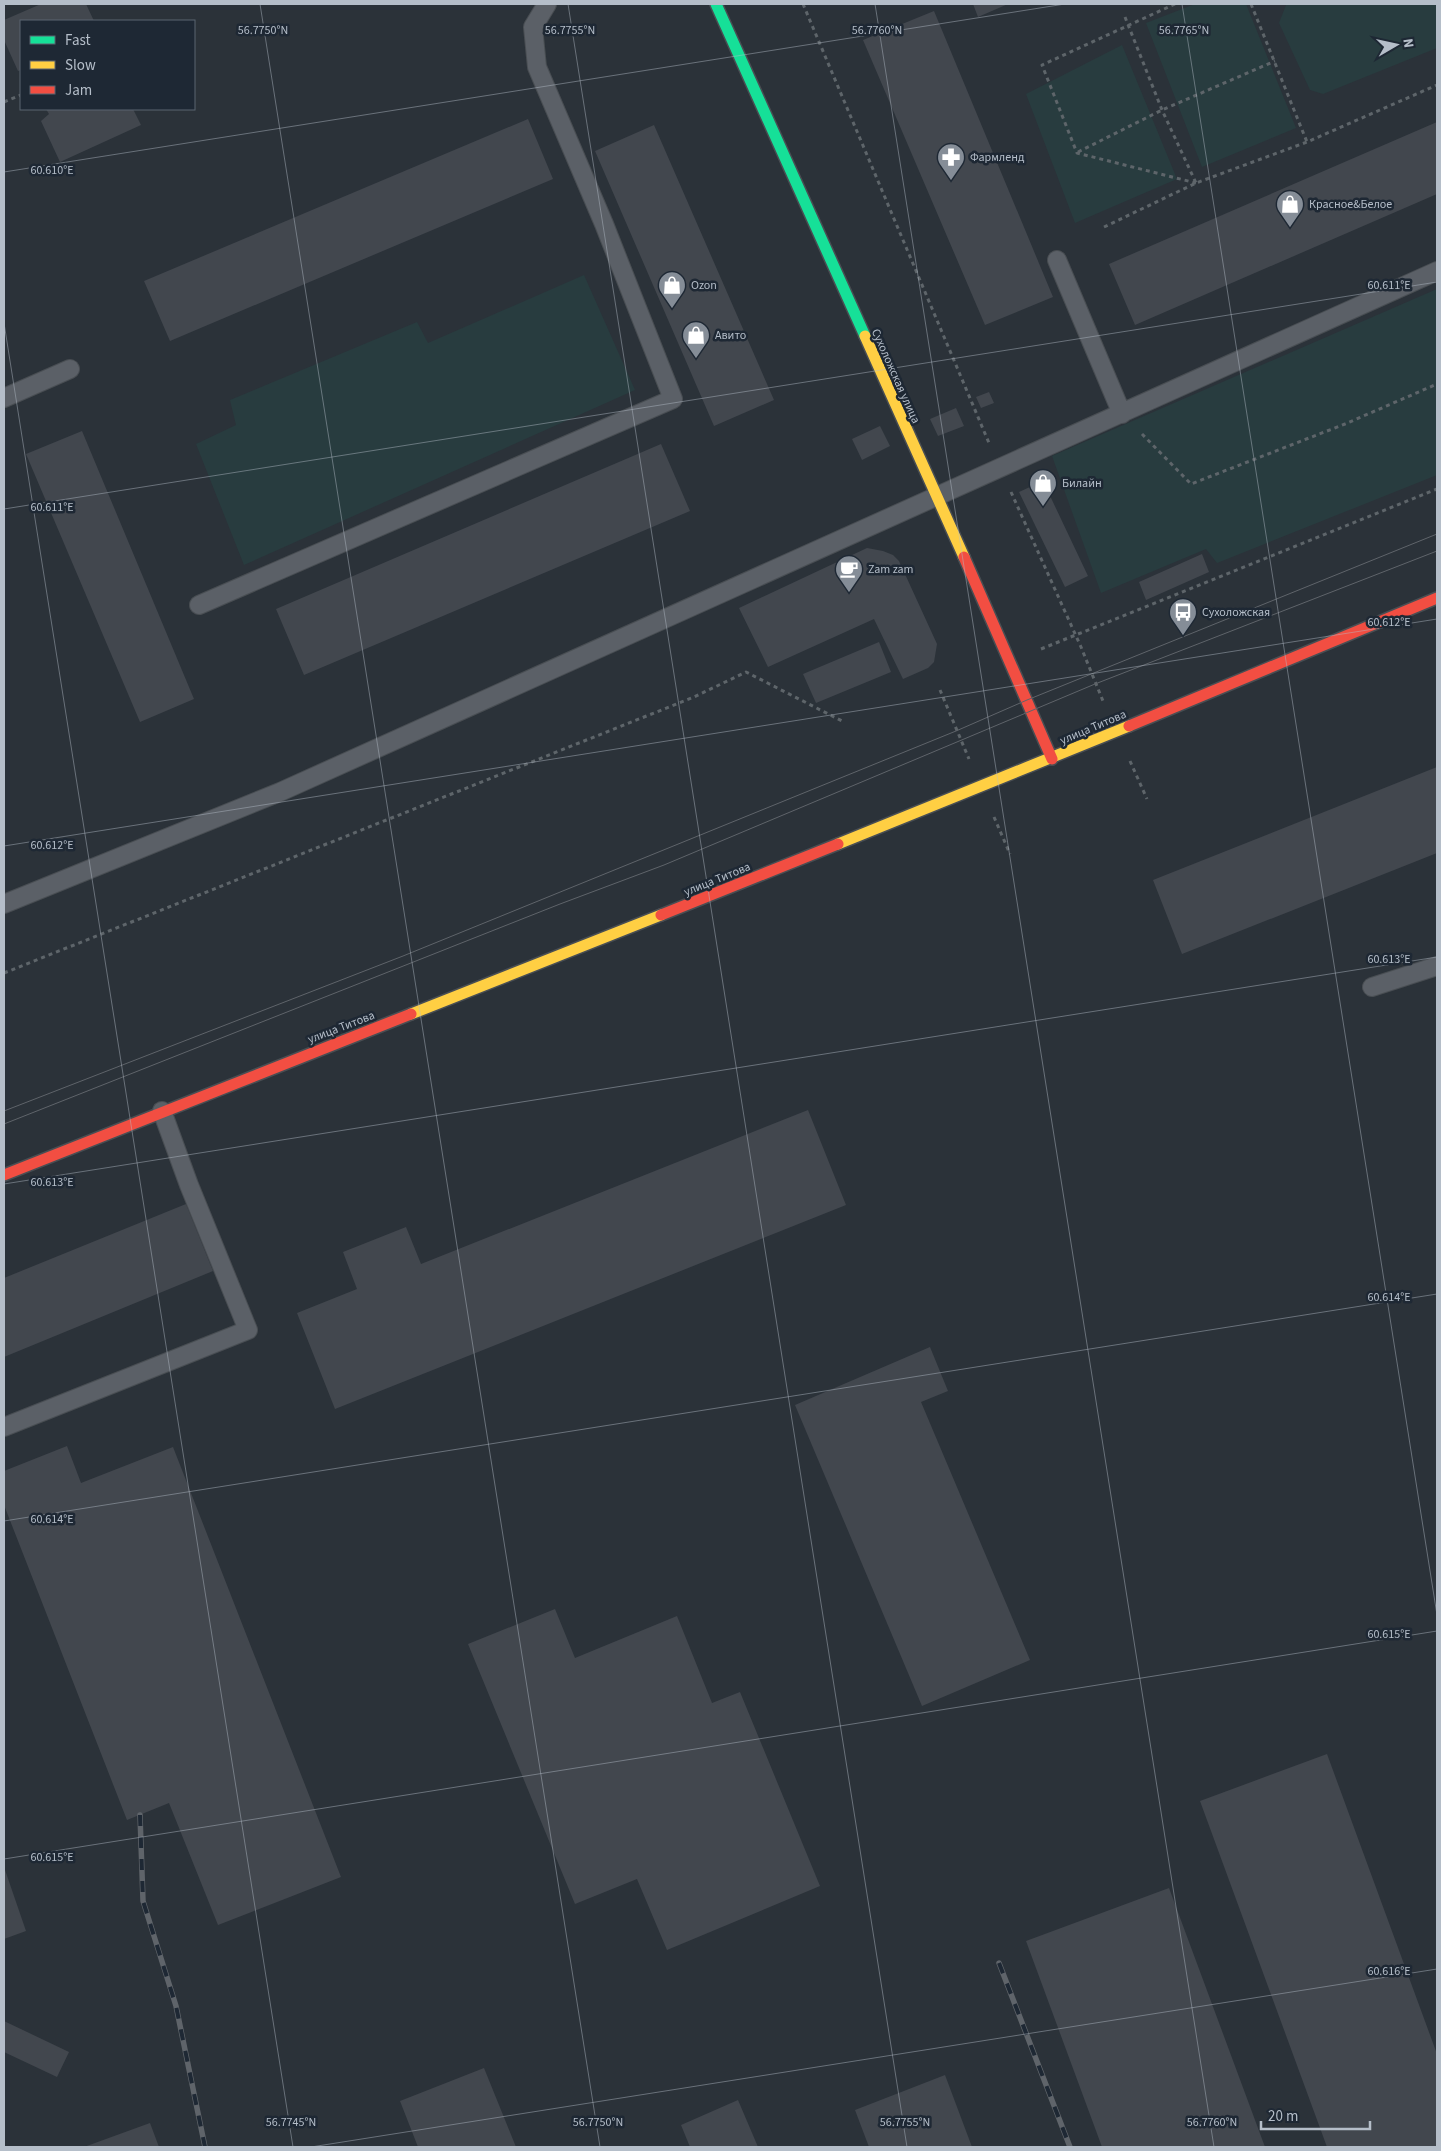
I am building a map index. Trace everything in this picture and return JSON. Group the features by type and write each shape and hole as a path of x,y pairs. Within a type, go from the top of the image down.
{"main road":[{"name":"Сухоложская улица","path":"716,4 1052,759"},
{"name":"улица Титова","path":"4,1175 730,889 1052,759 1437,598"}],"lane":[{"path":"199,605 673,399 604,224 536,67 533,26 547,4"},
{"path":"1057,260 1122,414"},
{"path":"4,904 280,792 1437,271"},
{"path":"4,398 70,369"},
{"path":"1372,987 1437,966"},
{"path":"4,1427 248,1330 189,1185 162,1112"}],"path":[{"path":"803,4 1000,468 1147,799"},
{"path":"1077,152 1042,65 1175,4"},
{"path":"1251,4 1307,142"},
{"path":"1125,17 1162,110 1196,183"},
{"path":"1077,152 1162,110 1275,60"},
{"path":"1104,227 1196,183 1307,142 1437,85"},
{"path":"4,102 20,95"},
{"path":"1077,152 1196,183"},
{"path":"1122,414 1191,484 1345,424 1437,384"},
{"path":"1075,635 1437,489"},
{"path":"4,973 676,704 746,672 844,722"}],"green space":[{"path":"1195,4 1246,4 1296,128 1202,167 1146,23"},
{"path":"1437,4 1437,48 1323,94 1310,90 1279,23 1286,5"},
{"path":"1122,45 1177,179 1075,223 1026,94"},
{"path":"584,275 635,390 244,565 196,444 236,425 230,400 417,322 428,343"},
{"path":"1437,289 1437,475 1217,563 1206,549 1101,593 1052,456"}],"building":[{"path":"41,4 86,4 94,20 20,20 20,70 18,71 4,40 4,20"},
{"path":"973,4 1008,4 978,17"},
{"path":"934,11 1053,297 985,325 863,40"},
{"path":"47,110 134,110 141,125 60,162 41,121 49,114"},
{"path":"528,119 553,179 170,341 144,281"},
{"path":"1437,122 1437,194 1135,325 1109,264"},
{"path":"654,125 774,400 714,426 595,151"},
{"path":"989,392 994,403 981,408 976,397"},
{"path":"956,408 964,426 938,436 930,419"},
{"path":"880,426 890,446 862,460 852,439"},
{"path":"82,431 194,699 140,722 26,454"},
{"path":"661,444 690,511 304,675 276,609"},
{"path":"1043,481 1088,576 1065,587 1019,492"},
{"path":"867,548 893,555 899,561 937,644 934,662 928,668 903,679 874,619 768,667 739,608"},
{"path":"1202,554 1209,572 1146,600 1139,582"},
{"path":"879,642 891,672 816,703 803,674"},
{"path":"1437,767 1437,853 1182,954 1153,880"},
{"path":"808,1110 846,1205 335,1409 297,1313 357,1289 343,1252 406,1227 421,1264"},
{"path":"186,1204 213,1271 4,1357 4,1278"},
{"path":"930,1347 948,1391 921,1402 1030,1660 922,1706 795,1405"},
{"path":"67,1446 81,1483 173,1447 341,1877 218,1925 169,1803 127,1820 4,1505 4,1471"},
{"path":"555,1609 575,1658 677,1616 712,1703 740,1692 820,1886 667,1950 637,1879 575,1904 468,1644"},
{"path":"1327,1754 1437,2054 1437,2147 1327,2147 1200,1801"},
{"path":"4,1867 26,1931 4,1939"},
{"path":"1169,1888 1265,2147 1102,2147 1026,1941"},
{"path":"4,2021 69,2052 57,2077 4,2052"},
{"path":"484,2068 516,2147 418,2147 400,2101"},
{"path":"945,2075 972,2147 869,2147 855,2110"},
{"path":"738,2100 758,2147 690,2147 681,2125"},
{"path":"150,2123 159,2147 84,2147"}],"tram line":[{"path":"4,1111 403,956 1437,534"},
{"path":"4,1124 560,904 664,865 1095,684 1437,551"}],"railway":[{"path":"140,1815 143,1901 176,2006 205,2147"},
{"path":"999,1963 1070,2147"}],"traffic: fast":[{"path":"716,4 865,336"}],"traffic: slow":[{"path":"865,336 964,557"},
{"path":"838,844 1129,726"},
{"path":"411,1014 661,915"}],"traffic: jam":[{"path":"964,557 1052,759"},
{"path":"1129,726 1437,598"},
{"path":"661,915 838,844"},
{"path":"4,1175 411,1014"}],"place":[{"name":"Фармленд","path":"951,181"},
{"name":"Красное&Белое","path":"1290,228"},
{"name":"Ozon","path":"672,309"},
{"name":"Авито","path":"696,359"},
{"name":"Билайн","path":"1043,507"},
{"name":"Zam zam","path":"849,593"},
{"name":"Сухоложская","path":"1183,636"}]}
